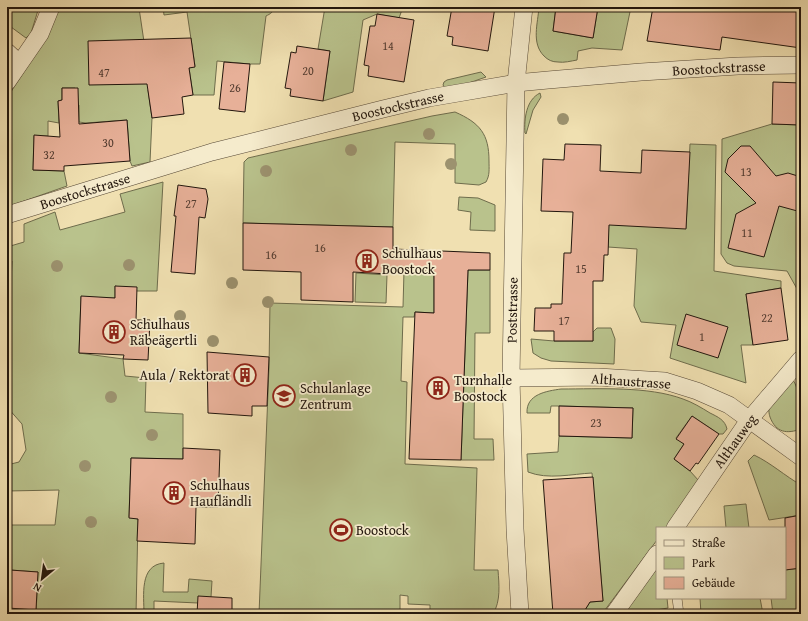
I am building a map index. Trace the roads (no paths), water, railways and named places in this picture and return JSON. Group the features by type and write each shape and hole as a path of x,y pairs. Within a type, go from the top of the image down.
{"street":[{"path":"7,82 40,34 51,7"},
{"name":"Poststrasse","path":"520,614 514,529 511,378 516,83 524,7"},
{"path":"7,52 19,63"},
{"name":"Boostockstrasse","path":"7,215 212,152 429,98 516,83 648,71 801,64"},
{"name":"Althauweg","path":"676,527 749,420 801,358"},
{"name":"Althaustrasse","path":"511,378 598,378 665,381 697,390 730,405 801,458"},
{"path":"614,614 656,555"}],"lane":[{"path":"677,599 679,614"}],"place":[{"name":"Schulhaus Boostock","path":"367,261"},
{"name":"Schulhaus Räbeägertli","path":"114,332"},
{"name":"Aula / Rektorat","path":"245,375"},
{"name":"Turnhalle Boostock","path":"438,388"},
{"name":"Schulanlage Zentrum","path":"284,396"},
{"name":"Schulhaus Haufländli","path":"174,493"},
{"name":"Boostock","path":"341,530"}]}
